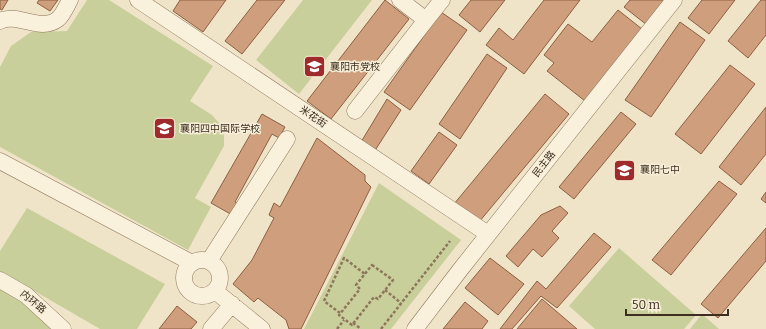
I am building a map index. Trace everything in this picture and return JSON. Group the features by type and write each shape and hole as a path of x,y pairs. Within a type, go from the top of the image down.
{"street":[{"path":"0,21 7,18 41,24 58,19 70,0"},
{"name":"米花街","path":"138,0 488,234"},
{"path":"400,0 426,20"},
{"path":"355,111 442,0"},
{"name":"民主路","path":"415,329 488,234 674,0"},
{"path":"209,261 287,139"},
{"path":"0,161 192,263"},
{"path":"204,260 209,261 218,269 220,281 214,291 204,296 192,293 188,289 184,278 188,267 192,263 204,260"},
{"name":"内环路","path":"0,280 26,295 63,329"},
{"path":"214,291 262,329"},
{"path":"211,329 232,304"}],"path":[{"path":"381,329 450,241"},
{"path":"361,329 353,323 352,325 344,320 339,315 340,313 324,301 344,258 365,274"},
{"path":"340,313 360,289 356,285 372,265 392,280 378,299 374,297 353,323"},
{"path":"385,290 401,303"},
{"path":"337,329 344,320"}],"green space":[{"path":"87,0 109,0 213,66 190,101 212,115 220,124 224,136 224,146 195,198 211,207 188,250 0,147 0,67 11,46 31,32 67,31"},
{"path":"303,0 372,0 299,94 256,60"},
{"path":"379,183 461,240 391,329 304,329"},
{"path":"27,208 165,284 137,329 100,329 0,271 0,251"},
{"path":"619,248 696,315 684,329 595,329 569,306"},
{"path":"0,280 63,329 0,329"},
{"path":"702,314 719,329 690,329"}],"building":[{"path":"0,0 8,0 2,10 0,9"},
{"path":"39,0 58,0 50,11 37,3"},
{"path":"180,0 226,0 203,32 173,11"},
{"path":"257,0 285,0 242,54 225,41"},
{"path":"385,0 409,19 331,119 307,101"},
{"path":"471,0 505,0 480,32 459,15"},
{"path":"544,0 580,0 524,74 486,45 499,28 513,40"},
{"path":"630,0 665,0 647,25 624,7"},
{"path":"702,0 735,0 709,34 688,18"},
{"path":"761,0 766,0 766,35 748,58 728,41"},
{"path":"618,10 642,29 585,101 547,71 554,63 544,55 568,24 592,42"},
{"path":"441,12 467,30 410,110 384,92"},
{"path":"680,22 705,40 651,117 625,100"},
{"path":"487,54 507,68 460,139 439,124"},
{"path":"730,65 755,84 701,154 675,134"},
{"path":"545,94 569,114 479,222 454,204"},
{"path":"387,99 401,110 374,152 361,142"},
{"path":"766,107 766,154 741,185 719,167"},
{"path":"621,112 636,124 574,199 559,187"},
{"path":"262,114 285,127 279,138 272,134 235,202 241,205 234,216 211,203"},
{"path":"439,132 457,145 429,184 411,171"},
{"path":"317,138 365,175 365,181 371,187 301,329 289,329 286,320 258,298 254,302 233,284 252,260 274,218 269,215 274,203 280,207"},
{"path":"719,181 737,194 671,275 652,260"},
{"path":"766,192 766,203 761,199"},
{"path":"560,206 568,213 552,231 559,238 542,257 533,249 518,267 506,256 541,215"},
{"path":"766,228 766,261 718,318 701,304"},
{"path":"594,233 611,247 557,308 541,296 512,329 500,329 537,281 546,289"},
{"path":"490,258 524,284 498,315 465,288"},
{"path":"542,299 577,329 517,329"},
{"path":"465,302 488,321 482,329 443,329"},
{"path":"177,306 197,322 191,329 159,329"}],"place":[{"name":"襄阳市党校","path":"314,67"},
{"name":"襄阳四中国际学校","path":"165,129"},
{"name":"襄阳七中","path":"625,170"}]}
